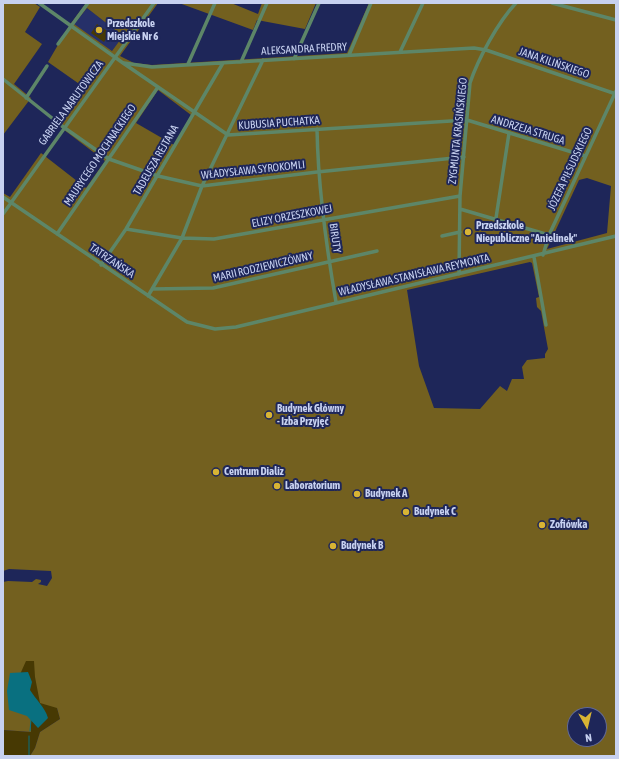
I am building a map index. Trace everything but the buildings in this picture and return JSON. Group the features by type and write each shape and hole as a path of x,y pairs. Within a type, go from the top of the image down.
{"street":[{"name":"KUBUSIA PUCHATKA","path":"39,3 114,58 228,135 466,120"},
{"path":"58,44 88,3"},
{"name":"GABRIELA NARUTOWICZA","path":"3,214 154,3"},
{"path":"188,64 215,3"},
{"path":"241,62 267,3"},
{"path":"294,59 319,3"},
{"path":"349,55 371,3"},
{"path":"400,52 423,3"},
{"name":"ZYGMUNTA KRASIŃSKIEGO","path":"459,274 460,196 470,83 474,71 501,20 516,3"},
{"path":"552,3 616,20"},
{"name":"ALEKSANDRA FREDRY","path":"123,63 152,67 474,48 486,50"},
{"name":"JANA KILIŃSKIEGO","path":"486,50 616,93"},
{"path":"148,296 182,238 202,186 263,60"},
{"name":"TADEUSZA REJTANA","path":"101,265 126,229 223,63"},
{"path":"26,98 47,66"},
{"name":"WŁADYSŁAWA SYROKOMLI","path":"3,79 64,128 109,159 158,176 202,186 464,157"},
{"name":"MAURYCEGO MOCHNACKIEGO","path":"57,234 158,87"},
{"name":"JÓZEFA PIŁSUDSKIEGO","path":"543,255 549,235 616,93"},
{"name":"ANDRZEJA STRUGA","path":"466,120 585,156"},
{"name":"BIRUTY","path":"317,129 318,172 323,219 336,302"},
{"path":"496,218 509,133"},
{"name":"ELIZY ORZESZKOWEJ","path":"126,229 182,238 214,239 460,196"},
{"name":"TATRZAŃSKA","path":"3,197 187,322 215,329"},
{"path":"460,208 549,235"},
{"path":"442,236 460,232"},
{"name":"WŁADYSŁAWA STANISŁAWA REYMONTA","path":"215,329 236,327 336,302 543,255 616,236"},
{"name":"MARII RODZIEWICZÓWNY","path":"152,289 213,288 377,251"},
{"path":"534,257 546,325"}],"shaded area":[{"path":"3,3 34,3 40,7 25,32 42,44 14,84 31,98 3,135"},
{"path":"86,3 158,3 120,56 134,63 152,65 347,53 369,3 616,3 616,756 30,756 35,748 40,732 60,719 57,708 40,703 35,677 34,661 26,661 13,690 31,714 31,732 3,730 3,582 32,582 36,579 41,580 38,584 47,586 52,578 51,571 9,569 3,571 3,193 10,197 41,153 86,188 105,161 59,126 85,88 48,62 69,26","holes":["87,8 123,36 112,51 74,24","158,90 191,115 174,145 136,123","587,178 611,186 607,233 547,249 579,180","530,262 532,263 539,297 536,298 537,307 541,311 548,349 545,354 545,358 527,360 522,367 524,379 512,379 507,391 500,386 480,409 434,408 419,366 407,290"]},
{"path":"179,3 231,3 258,14 262,3 316,3 305,29 257,20 253,30"},
{"name":"Przedszkole Miejskie Nr 6","path":"87,8 123,36 112,51 74,25"},
{"path":"97,24 110,33 104,42 91,33"},
{"path":"25,661 35,661 35,677 57,708 60,719 40,732 35,748 30,756 3,756 3,730 31,732 13,690"},
{"path":"28,672 32,682 30,690 43,707 48,718 38,728 27,716 9,710 7,691 10,673"}],"waterway":[{"path":"30,731 31,720"},
{"path":"29,736 29,756"}],"place":[{"name":"Przedszkole Miejskie Nr 6","path":"99,30"},
{"name":"Przedszkole Niepubliczne \"Anielinek\"","path":"468,232"},
{"name":"Budynek Główny - Izba Przyjęć","path":"269,415"},
{"name":"Centrum Dializ","path":"216,472"},
{"name":"Laboratorium","path":"277,486"},
{"name":"Budynek A","path":"357,494"},
{"name":"Budynek C","path":"406,512"},
{"name":"Zofiówka","path":"542,525"},
{"name":"Budynek B","path":"333,546"}]}
